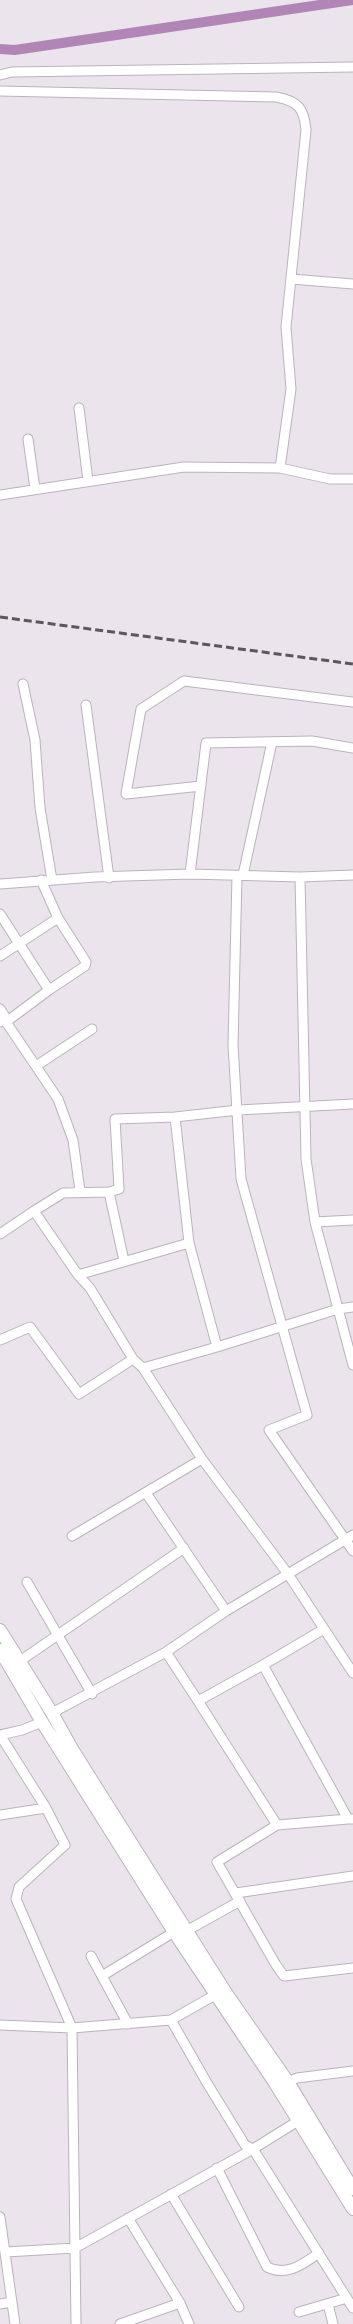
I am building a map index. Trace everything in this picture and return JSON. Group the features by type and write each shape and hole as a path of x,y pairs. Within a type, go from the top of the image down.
{"main road":[{"path":"0,1630 52,1713 72,1749 188,1930 226,1993 288,2082 353,2189"},
{"path":"0,1650 42,1722 174,1932 298,2121 353,2209"}],"street":[{"path":"0,75 12,72 353,67"},
{"path":"0,91 276,97 288,99 298,105 305,116 306,130 286,327 291,389 280,468"},
{"path":"291,279 353,284"},
{"path":"79,408 88,481"},
{"path":"28,439 35,489"},
{"path":"0,495 184,467 280,468 330,479 353,479"},
{"path":"201,786 126,794 141,709 184,681 353,702"},
{"path":"23,684 35,740 40,808 52,880"},
{"path":"86,705 109,878"},
{"path":"190,874 206,743 312,741 353,748"},
{"path":"272,742 240,875 233,1045 241,1179 307,1415 269,1430 353,1551"},
{"path":"0,884 41,880 190,874 300,877 353,875"},
{"path":"300,877 306,1159 315,1222 353,1365"},
{"path":"41,880 58,918 86,962 85,966 49,990 6,1022 58,1099 67,1119 73,1140 80,1191"},
{"path":"0,914 49,990"},
{"path":"0,956 58,918"},
{"path":"0,1009 6,1018 0,1022"},
{"path":"36,1066 92,1029"},
{"path":"0,1234 56,1196 80,1191 117,1191 119,1186 115,1119 176,1117 238,1110 353,1104"},
{"path":"176,1117 189,1243 217,1347"},
{"path":"109,1192 124,1261"},
{"path":"34,1211 78,1275 90,1288 133,1359 143,1368 202,1459 288,1574 353,1673"},
{"path":"315,1222 353,1220"},
{"path":"78,1275 189,1243"},
{"path":"143,1368 217,1347 282,1325 338,1309 353,1307"},
{"path":"0,1340 30,1327 79,1394 133,1359"},
{"path":"72,1536 202,1459"},
{"path":"146,1493 226,1611"},
{"path":"52,1713 92,1694 166,1652 226,1611 353,1534"},
{"path":"20,1661 59,1636 184,1548"},
{"path":"27,1582 92,1694"},
{"path":"198,1701 324,1629"},
{"path":"166,1652 277,1825"},
{"path":"263,1665 350,1819 277,1825 217,1862 276,1966 284,1976 353,1968"},
{"path":"42,1722 22,1730 0,1735 46,1808 65,1844 19,1887 16,1899 72,2028 76,2324"},
{"path":"0,1814 46,1808"},
{"path":"188,1930 238,1897 353,1876"},
{"path":"102,1976 174,1932"},
{"path":"91,1956 128,2024"},
{"path":"0,2025 72,2028 171,2020 215,1995"},
{"path":"171,2020 207,2083 242,2139 246,2145 253,2149 353,2308"},
{"path":"288,2082 297,2078 353,2071"},
{"path":"6,2252 75,2248 253,2149 298,2121"},
{"path":"217,2168 267,2267 278,2271 286,2271 300,2266 319,2252"},
{"path":"171,2194 239,2307"},
{"path":"0,2216 15,2324"},
{"path":"128,2218 180,2303 189,2324"},
{"path":"299,2312 347,2298"},
{"path":"0,2304 12,2302"},
{"path":"120,2324 180,2303"},
{"path":"328,2304 333,2324"}],"waterway":[{"path":"0,49 15,50 353,0"}],"railway":[{"path":"0,617 353,664"}]}
